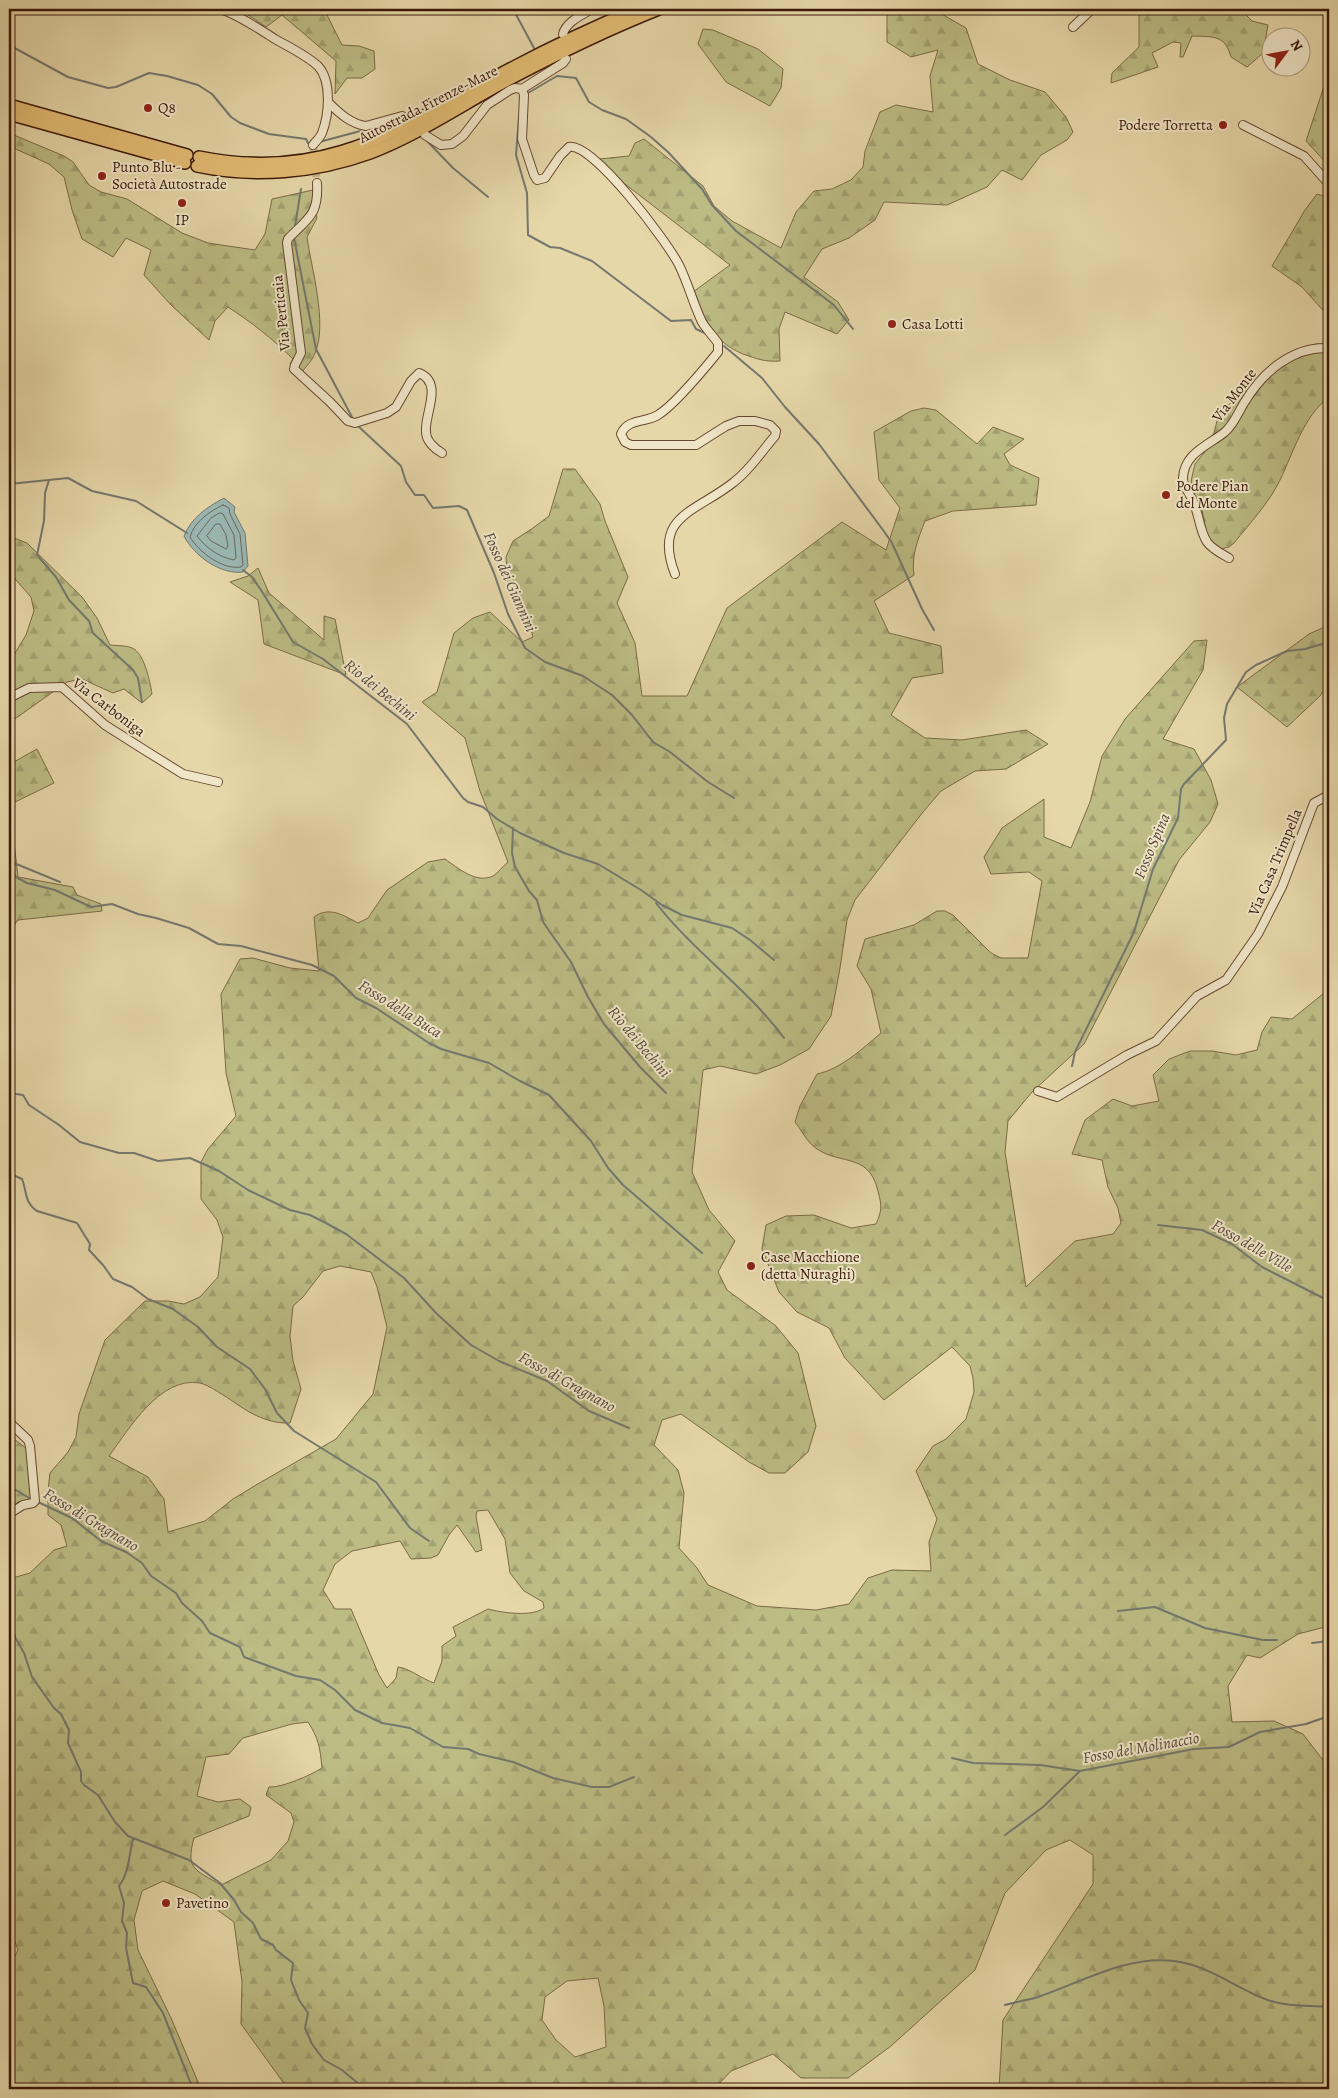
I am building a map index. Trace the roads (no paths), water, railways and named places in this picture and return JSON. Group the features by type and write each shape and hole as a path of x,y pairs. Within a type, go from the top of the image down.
{"highway":[{"name":"Autostrada Firenze-Mare","path":"638,9 559,43 404,127 360,147 328,156 291,162 244,164 198,162 236,171 282,171 331,164 365,154 412,133 574,46 659,9"},
{"path":"9,105 186,159 9,114"}],"street":[{"path":"221,9 234,14 317,66 326,80 329,103 322,133 313,145"},
{"path":"563,34 565,28 574,20 592,9"},
{"path":"1073,27 1092,9"},
{"path":"425,135 441,144 452,144 463,136 487,105 510,90 515,88 522,89 566,60"},
{"path":"522,89 524,95 522,139 537,180 545,178 560,156 569,147 576,147 594,159 619,183 640,208 674,256 703,324 718,343 718,352 665,410 652,418 629,424 623,429 621,434 625,442 631,445 696,445 734,422 747,420 770,425 776,431 775,436 743,475 698,506 672,527 668,551 675,574"},
{"path":"329,103 349,120 366,126 402,116 406,118"},
{"path":"1244,125 1304,156 1329,184"},
{"name":"Via Perticaia","path":"317,183 317,200 314,214 288,239 287,243 302,353 294,365 294,370 330,402 348,422 355,423 387,413 396,407 411,381 419,373 424,375 429,381 432,394 425,433 433,447 442,453"},
{"name":"Via Monte","path":"1228,558 1211,547 1205,538 1196,507 1184,482 1183,477 1188,464 1195,453 1225,432 1233,423 1263,376 1287,358 1316,348 1329,348"},
{"name":"Via Carboniga","path":"9,698 29,688 62,687 105,725 168,765 183,774 218,782"},
{"name":"Via Casa Trimpella","path":"1038,1091 1058,1098 1127,1055 1156,1041 1197,996 1226,980 1262,926 1282,887 1314,803 1329,795"},
{"path":"9,1422 28,1440 30,1446 34,1501 33,1503 23,1505 9,1514"}],"water":[{"path":"224,498 235,507 234,512 245,533 248,566 243,572 226,570 209,563 194,550 184,536 200,514"}],"waterway":[{"name":"Fosso dei Giannini","path":"9,14 13,9"},
{"path":"513,9 534,48"},
{"name":"Fosso dei Giannini","path":"9,45 68,77 108,88 116,87 149,73 198,85 212,94 231,117 240,123 269,134 306,139 308,143"},
{"path":"528,93 557,76 576,78 589,102 602,110 626,119 651,137 668,152 702,189 712,205 736,231 834,305 853,329"},
{"path":"519,117 516,155 527,193 528,235 550,247 560,248 592,261 671,321 691,320 696,329 707,334"},
{"path":"319,142 368,129"},
{"path":"427,141 453,168 488,197"},
{"name":"Fosso dei Giannini","path":"295,226 301,189"},
{"name":"Fosso dei Giannini","path":"294,238 316,349 353,419"},
{"path":"724,346 762,378 785,407 819,444 883,530 892,543 922,609 934,630"},
{"name":"Fosso dei Giannini","path":"358,426 401,466 406,482 415,495 424,495 433,508 459,506 467,510 494,573 508,614 525,648 545,662 583,676 612,695 632,715 653,742 670,752 708,782 734,798"},
{"name":"Rio dei Bechini","path":"9,484 68,478 92,491 136,501 187,533"},
{"path":"49,480 45,493 44,521 37,555 56,577 69,600 89,621 93,633 133,670 138,678 142,702"},
{"name":"Rio dei Bechini","path":"243,570 252,577 293,642 323,659 407,724 468,802 483,807 497,819 520,833 564,853 598,864 662,905 682,915 732,928 774,960"},
{"name":"Fosso Spina","path":"1072,1066 1075,1052 1134,932 1153,869 1178,818 1181,789 1226,740 1224,718 1227,704 1246,672 1256,665 1287,651 1305,649 1329,642"},
{"name":"Rio dei Bechini","path":"513,828 512,853 515,867 529,891 537,900 543,922 571,962 604,1024 640,1067 666,1093"},
{"path":"9,861 60,882"},
{"name":"Fosso della Buca","path":"9,865 16,877 27,883 55,890 91,907 112,904 138,914 189,928 218,944 241,946 312,965 334,976 356,998 376,1008 429,1043 441,1049 489,1063 549,1095 591,1141 608,1168 623,1185 702,1253"},
{"path":"656,903 687,938 754,1003 784,1038"},
{"name":"Fosso di Gragnano","path":"9,1093 23,1095 29,1105 80,1142 119,1153 134,1153 158,1161 190,1158 219,1171 248,1190 290,1210 310,1215 324,1222 346,1234 404,1278 436,1313 471,1345 499,1361 547,1381 589,1411 629,1428"},
{"path":"9,1173 22,1179 28,1200 37,1211 77,1223 90,1244 89,1250 113,1279 132,1287 148,1299 173,1309 198,1327 217,1347 250,1369 265,1389 277,1413 294,1431 376,1482 410,1528 429,1541"},
{"name":"Fosso delle Ville","path":"1158,1225 1202,1230 1232,1244 1262,1267 1329,1301"},
{"name":"Fosso di Gragnano","path":"9,1486 31,1499"},
{"name":"Fosso di Gragnano","path":"38,1502 72,1518 101,1541 126,1552 142,1563 151,1576 176,1593 182,1603 202,1621 210,1633 240,1647 244,1657 296,1676 320,1680 335,1690 355,1710 382,1723 410,1728 443,1747 468,1749 479,1754 513,1762 553,1778 592,1787 609,1787 634,1777"},
{"path":"1118,1611 1155,1607 1205,1628 1263,1640 1277,1640"},
{"path":"9,1612 15,1637 24,1653 32,1677 54,1708 61,1714 69,1730 68,1743 81,1772 81,1781 98,1795 115,1822 128,1836 189,1860 220,1883 241,1912 253,1923 261,1939 273,1945 276,1950 293,1963 291,1980 299,2000 308,2013 305,2028 312,2044 324,2060 342,2070 365,2089"},
{"path":"1312,1643 1329,1641"},
{"name":"Fosso del Molinaccio","path":"952,1758 973,1763 1040,1765 1080,1771 1194,1749 1229,1747 1260,1732 1306,1724 1329,1716"},
{"path":"1005,1835 1043,1807 1079,1772"},
{"path":"133,1839 127,1870 119,1886 124,1903 122,1921 127,1933 126,1948 133,1983 146,1987 163,2013 193,2089"},
{"path":"1005,2005 1038,1997 1105,1971 1139,1962 1156,1960 1174,1961 1198,1967 1273,2002 1289,2005 1329,2007"},
{"path":"1226,2089 1249,2083 1329,2087"}],"tunnel":[{"path":"313,145 317,183"}],"place":[{"name":"Q8","path":"148,108"},
{"name":"Podere Torretta","path":"1223,125"},
{"name":"Punto Blu - Società Autostrade","path":"102,176"},
{"name":"IP","path":"182,203"},
{"name":"Casa Lotti","path":"892,324"},
{"name":"Podere Pian del Monte","path":"1166,495"},
{"name":"Case Macchione (detta Nuraghi)","path":"751,1266"},
{"name":"Pavetino","path":"166,1903"}]}
